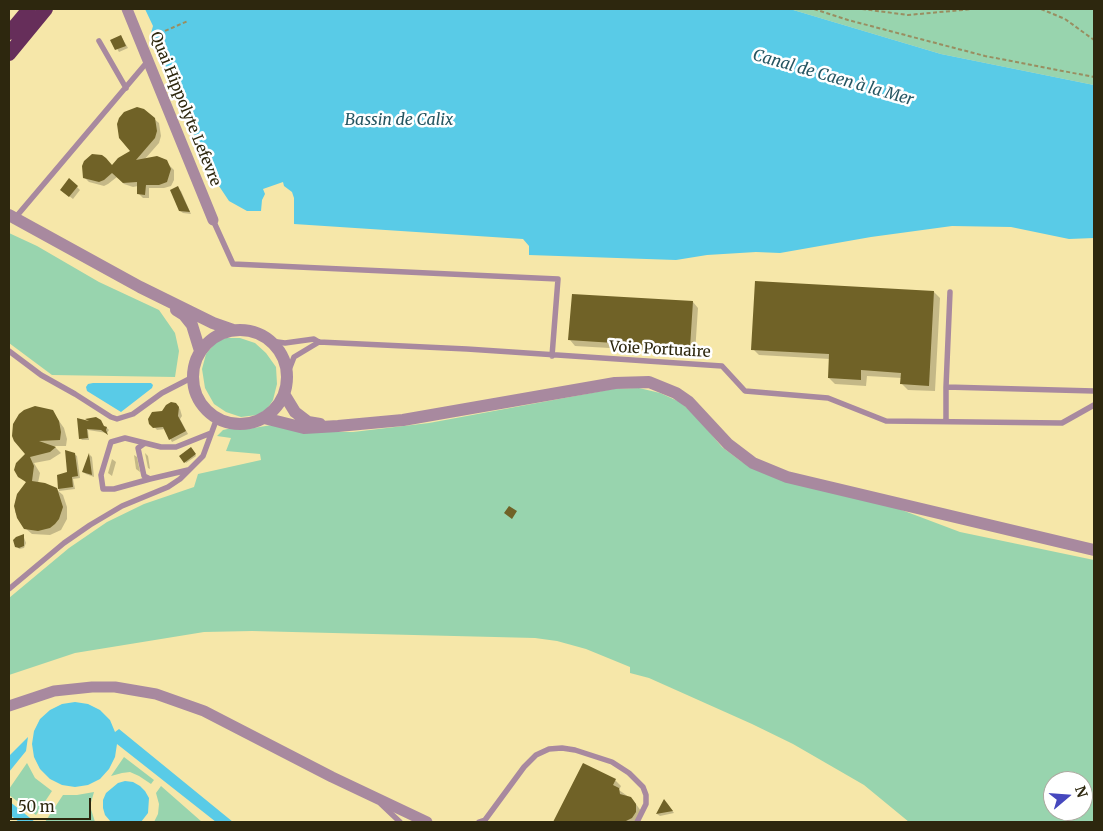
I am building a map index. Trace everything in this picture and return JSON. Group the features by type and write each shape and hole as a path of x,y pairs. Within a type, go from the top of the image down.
{"highway":[{"path":"9,33 29,9"},
{"path":"9,54 46,9"}],"street":[{"name":"Quai Hippolyte Lefevre","path":"127,9 149,59 213,220"},
{"path":"12,217 213,323 233,330 252,332 270,341 279,350 284,362 287,375 284,394 279,403 264,418 247,424 229,423 217,418 206,410 196,394 193,376 200,351 215,337 233,330"},
{"path":"140,286 184,315 192,325 200,351"},
{"path":"264,418 304,428 403,420 615,383 649,382 676,393 689,402 728,444 752,463 786,477 1094,550"},
{"path":"284,394 295,412 308,422 330,426"},
{"path":"9,706 54,691 92,687 116,687 156,694 204,711 427,822"}],"lane":[{"path":"99,41 126,88"},
{"path":"12,217 126,88 149,59"},
{"path":"213,220 234,264 558,278 552,356"},
{"path":"946,421 950,292"},
{"name":"Voie Portuaire","path":"270,341 285,343 314,339 322,342 722,366 746,391 828,398 886,421 1062,423 1094,405"},
{"path":"287,375 294,357 322,342"},
{"path":"9,351 41,375 117,419 133,414 162,393 193,376"},
{"path":"946,387 1094,391"},
{"path":"9,589 82,530 122,506 180,480 202,456 217,418"},
{"path":"190,470 114,489 103,489 101,475 111,442 125,438 161,447 176,446 210,433"},
{"path":"145,443 138,448 144,476 150,479"},
{"path":"479,822 485,820 524,767 536,755 549,749 562,748 575,750 612,762 629,773 643,787 646,795 646,804 637,822"},
{"path":"375,797 400,822"}],"path":[{"path":"814,9 848,20 985,56 1094,77"},
{"path":"862,9 908,15 973,9"},
{"path":"1041,9 1065,19 1094,40"},
{"path":"153,36 188,21"}],"green space":[{"path":"790,9 1094,9 1094,85 941,54"},
{"path":"9,233 37,246 99,282 159,310 175,333 179,351 175,377 52,375 9,343"},
{"path":"226,338 240,338 255,343 266,353 276,367 277,384 273,400 267,409 257,415 241,417 226,412 214,404 205,388 202,369 206,354 216,342"},
{"path":"639,388 660,393 680,402 696,416 722,447 742,462 899,509 960,532 1094,560 1094,822 909,822 864,785 793,744 649,678 630,673 630,667 586,649 557,641 535,638 252,631 204,632 75,653 9,675 9,598 69,548 107,522 144,504 194,487 198,474 261,460 260,454 226,451 231,438 217,436 223,430 272,425 318,432 353,432 429,423 613,389"},
{"path":"124,757 154,780 151,784 130,772 111,776"},
{"path":"27,763 35,778 52,791 36,815 9,795 9,789"},
{"path":"161,786 202,822 154,822 158,814 159,804 156,793"},
{"path":"94,792 90,806 95,822 45,822 63,795"}],"water":[{"path":"145,9 790,9 941,54 1094,85 1094,238 1069,239 1011,227 952,226 871,237 780,253 756,252 707,255 676,260 529,255 529,246 523,239 294,224 294,198 292,192 284,186 283,182 263,189 265,194 262,200 261,211 247,211 229,201 219,186 200,142 194,135 176,99 174,89 151,33 153,26"},
{"path":"151,383 153,385 152,388 121,412 87,391 86,387 88,384"},
{"path":"75,702 88,704 100,710 110,720 115,732 119,729 233,822 216,822 117,744 115,757 109,769 100,779 88,785 75,787 62,785 50,779 40,769 34,757 32,744 34,731 40,719 50,710 62,704"},
{"path":"28,737 26,751 9,772 9,756"},
{"path":"125,781 133,782 140,786 149,798 148,813 141,822 111,822 105,815 103,800 106,793 118,783"},
{"path":"9,801 35,822 19,822 9,814"}],"building":[{"path":"121,35 126,46 115,50 110,40"},
{"path":"137,107 144,109 155,118 157,131 155,138 136,160 157,156 167,160 171,169 167,182 159,185 146,185 145,195 137,194 137,182 123,183 112,173 99,182 83,178 82,166 84,161 92,154 102,155 112,165 118,158 130,151 119,138 117,124 124,112"},
{"path":"69,178 78,186 69,197 60,190"},
{"path":"178,186 190,212 179,211 170,190"},
{"path":"755,281 934,291 929,386 900,384 901,373 861,370 861,380 828,378 829,354 751,350"},
{"path":"572,294 693,301 690,348 568,340"},
{"path":"171,402 176,403 179,407 178,416 186,431 169,440 163,427 153,428 149,424 148,419 152,412 162,411"},
{"path":"35,406 53,410 59,421 61,432 60,440 39,441 56,447 50,452 30,457 34,466 32,481 45,483 57,488 63,507 55,524 50,528 38,531 24,529 17,518 14,506 17,494 26,482 18,477 14,470 16,463 25,454 12,436 13,424 19,414"},
{"path":"96,417 107,427 108,435 101,430 87,429 88,438 79,439 77,418 89,421 85,419"},
{"path":"191,447 196,454 184,463 179,456"},
{"path":"65,450 75,453 78,476 72,477 73,487 58,489 57,475 67,472"},
{"path":"89,453 92,475 82,472"},
{"path":"509,506 517,511 512,519 504,513"},
{"path":"24,534 24,546 15,547 13,540"},
{"path":"583,763 616,779 613,785 619,788 620,794 631,797 636,804 636,812 632,818 624,822 553,822"},
{"path":"664,799 673,811 656,814"}],"water label":[{"name":"Canal de Caen à la Mer","path":"833,78"},
{"name":"Bassin de Calix","path":"399,120"}]}
